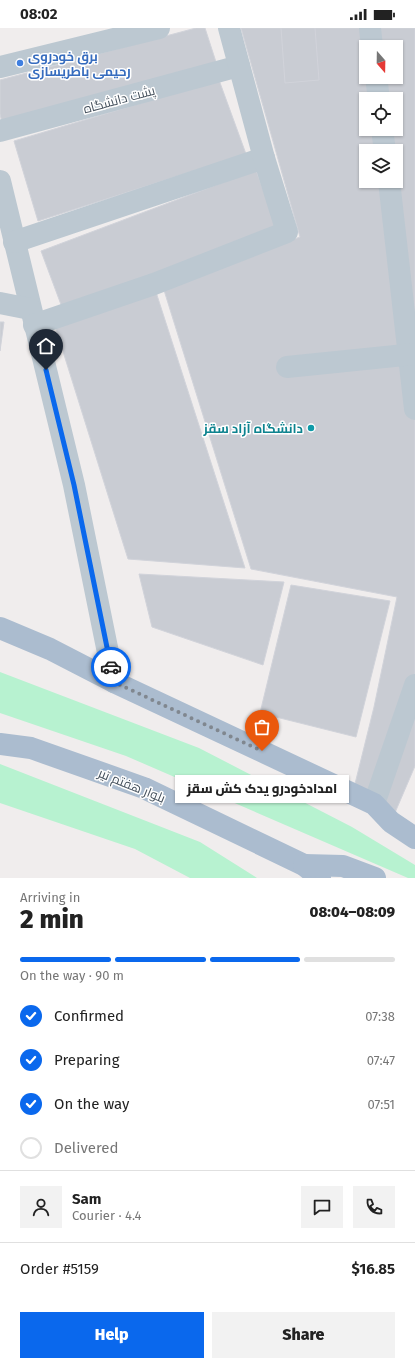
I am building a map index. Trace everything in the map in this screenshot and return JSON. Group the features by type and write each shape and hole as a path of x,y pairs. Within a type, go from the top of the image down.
{"main road":[{"path":"0,628 50,649 114,682 374,804 391,822 415,838"},
{"name":"بلوار هفتم تیر","path":"0,744 31,748 144,788 312,871"},
{"path":"312,871 343,866 375,878"}],"street":[{"path":"0,67 159,28"},
{"path":"0,303 32,317 154,284 287,232 264,158 228,28"},
{"path":"370,28 371,40"},
{"name":"پشت دانشگاه","path":"0,131 239,66"},
{"path":"14,242 264,158"},
{"path":"0,181 74,485 114,682"},
{"path":"389,188 412,355 415,409"},
{"path":"287,367 412,355"},
{"path":"374,804 415,685"}],"green space":[{"path":"0,672 199,748 352,827 415,865 415,878 408,878 126,756 0,713"},
{"path":"0,764 200,842 257,878 190,878 135,849 0,803"}],"building":[{"path":"196,28 205,28 216,62 2,123 0,114 0,80"},
{"name":"دانشگاه آزاد سقز","path":"241,28 415,28 415,766 391,822 350,804 374,707 397,597 251,569 163,287 300,237"},
{"path":"281,28 315,28 319,80 285,83"},
{"path":"219,80 246,154 38,221 14,141"},
{"path":"256,170 277,228 63,310 41,251"},
{"path":"156,292 245,568 128,559 55,326"},
{"path":"0,322 4,322 0,351"},
{"path":"139,574 284,582 263,665 152,627"},
{"path":"291,585 390,601 356,737 260,713"}],"way so far":[{"path":"111,667 114,682 262,751"}],"place":[{"name":"برق خودروی رحیمی باطریسازی","path":"20,63"},
{"name":"دانشگاه آزاد سقز","path":"311,428"},
{"name":"امدادخودرو یدک کش سقز","path":"262,751"}],"route":[{"path":"46,370 74,485 111,667"}]}
